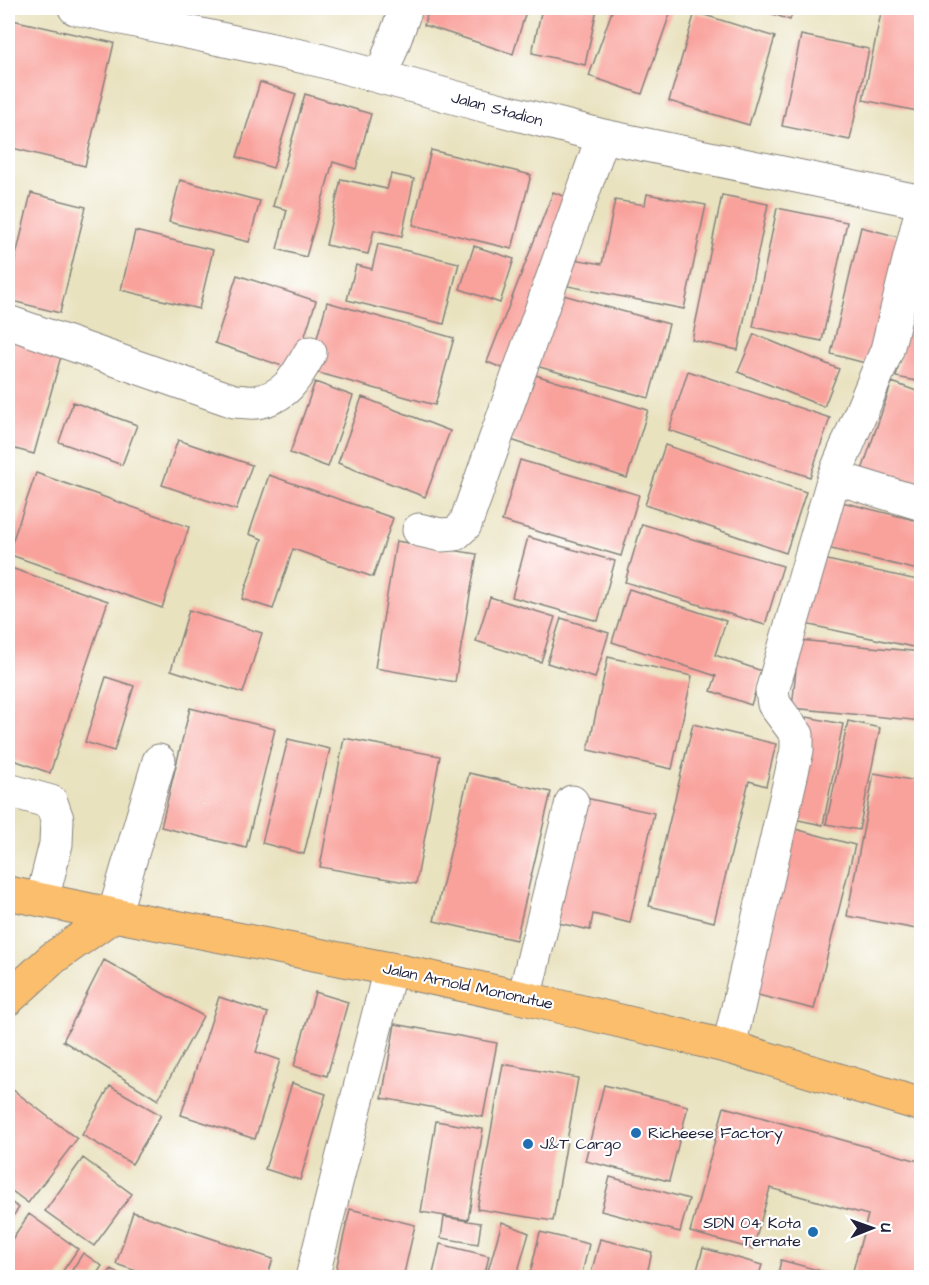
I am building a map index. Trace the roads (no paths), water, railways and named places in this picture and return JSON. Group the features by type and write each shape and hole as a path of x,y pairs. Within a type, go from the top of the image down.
{"highway":[{"name":"Jalan Arnold Mononutue","path":"8,893 524,998 729,1047 921,1105"},
{"path":"8,999 53,958 114,915"}],"street":[{"name":"Jalan Stadion","path":"75,8 123,13 318,60 603,136 921,202"},
{"path":"381,77 406,8"},
{"path":"419,530 441,535 455,534 465,525 603,136"},
{"path":"729,1047 797,750 797,735 774,704 772,691 834,477 887,350 921,208"},
{"path":"8,322 234,401 255,402 279,395 296,377 310,353"},
{"path":"834,477 921,504"},
{"path":"114,915 159,761"},
{"path":"8,790 51,802 57,819 56,844 42,900"},
{"path":"524,998 572,802"},
{"path":"312,1278 390,969"}],"place":[{"name":"Richeese Factory","path":"636,1133"},
{"name":"J&T Cargo","path":"528,1144"},
{"name":"SDN 04 Kota Ternate","path":"813,1232"}]}
